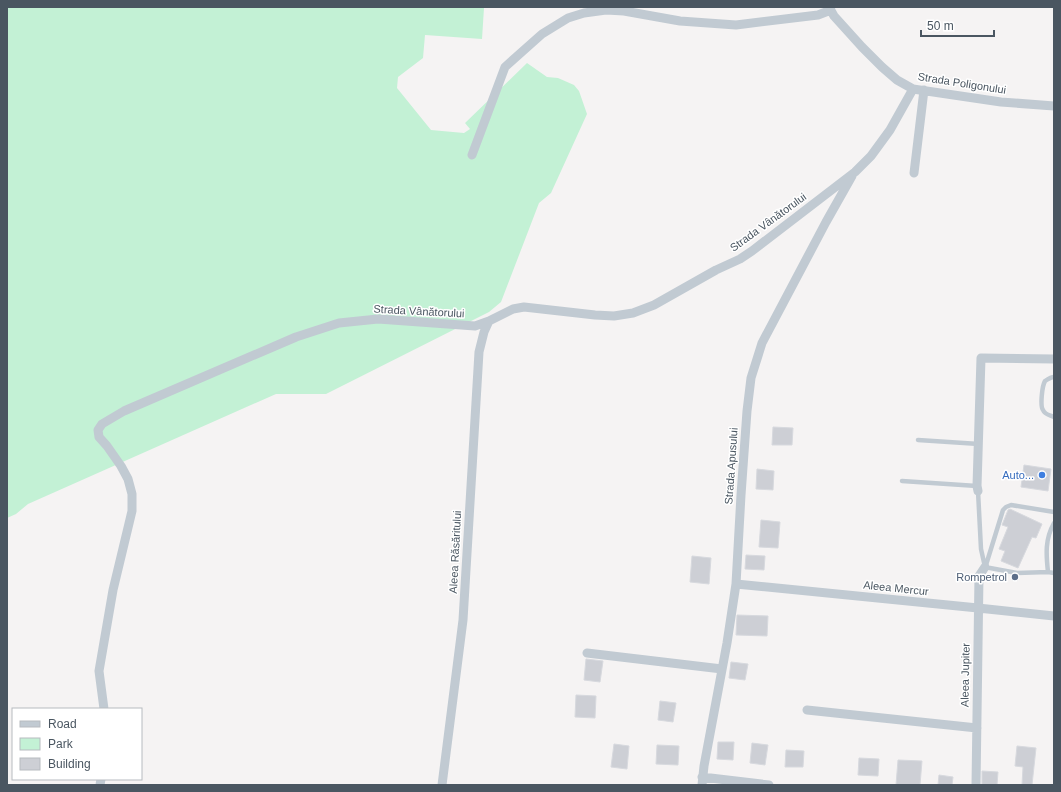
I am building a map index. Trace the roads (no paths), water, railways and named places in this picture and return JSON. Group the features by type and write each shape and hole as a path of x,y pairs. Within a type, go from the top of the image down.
{"street":[{"name":"Strada Poligonului","path":"830,8 834,16 882,67 897,80 913,89 1000,102 1054,106"},
{"path":"472,156 505,67 542,34 568,18 584,13 606,10 680,21 736,25 818,15 830,8"},
{"name":"Strada Vânătorului","path":"104,708 99,671 113,590 132,511 132,494 128,479 121,466 99,437 98,430 102,424 124,411 296,337 339,323 378,319 475,326 489,321 513,308 524,307 595,316 614,316 633,313 654,305 716,270 740,259 854,172 870,156 886,135 913,89"},
{"path":"914,173 924,90"},
{"name":"Strada Apusului","path":"702,781 736,584 747,410 751,378 762,343 854,172"},
{"name":"Aleea Răsăritului","path":"442,785 463,620 478,352 489,321"},
{"path":"978,489 981,358 1054,359"},
{"name":"Aleea Jupiter","path":"976,785 979,576 985,567"},
{"name":"Aleea Mercur","path":"736,584 1054,616"},
{"path":"587,653 722,670"},
{"path":"807,710 977,728"},
{"path":"702,781 769,785"}],"lane":[{"path":"1054,377 1044,382 1041,406 1045,414 1054,417"},
{"path":"918,440 979,444"},
{"path":"902,481 978,489 981,549 985,567"},
{"path":"985,567 1003,510 1006,507 1011,506 1054,512"},
{"path":"1048,572 1046,552 1050,531 1054,522"},
{"path":"985,567 1017,573 1054,573"}],"place":[{"name":"Auto...","path":"1042,475"},
{"name":"Rompetrol","path":"1015,577"}]}
